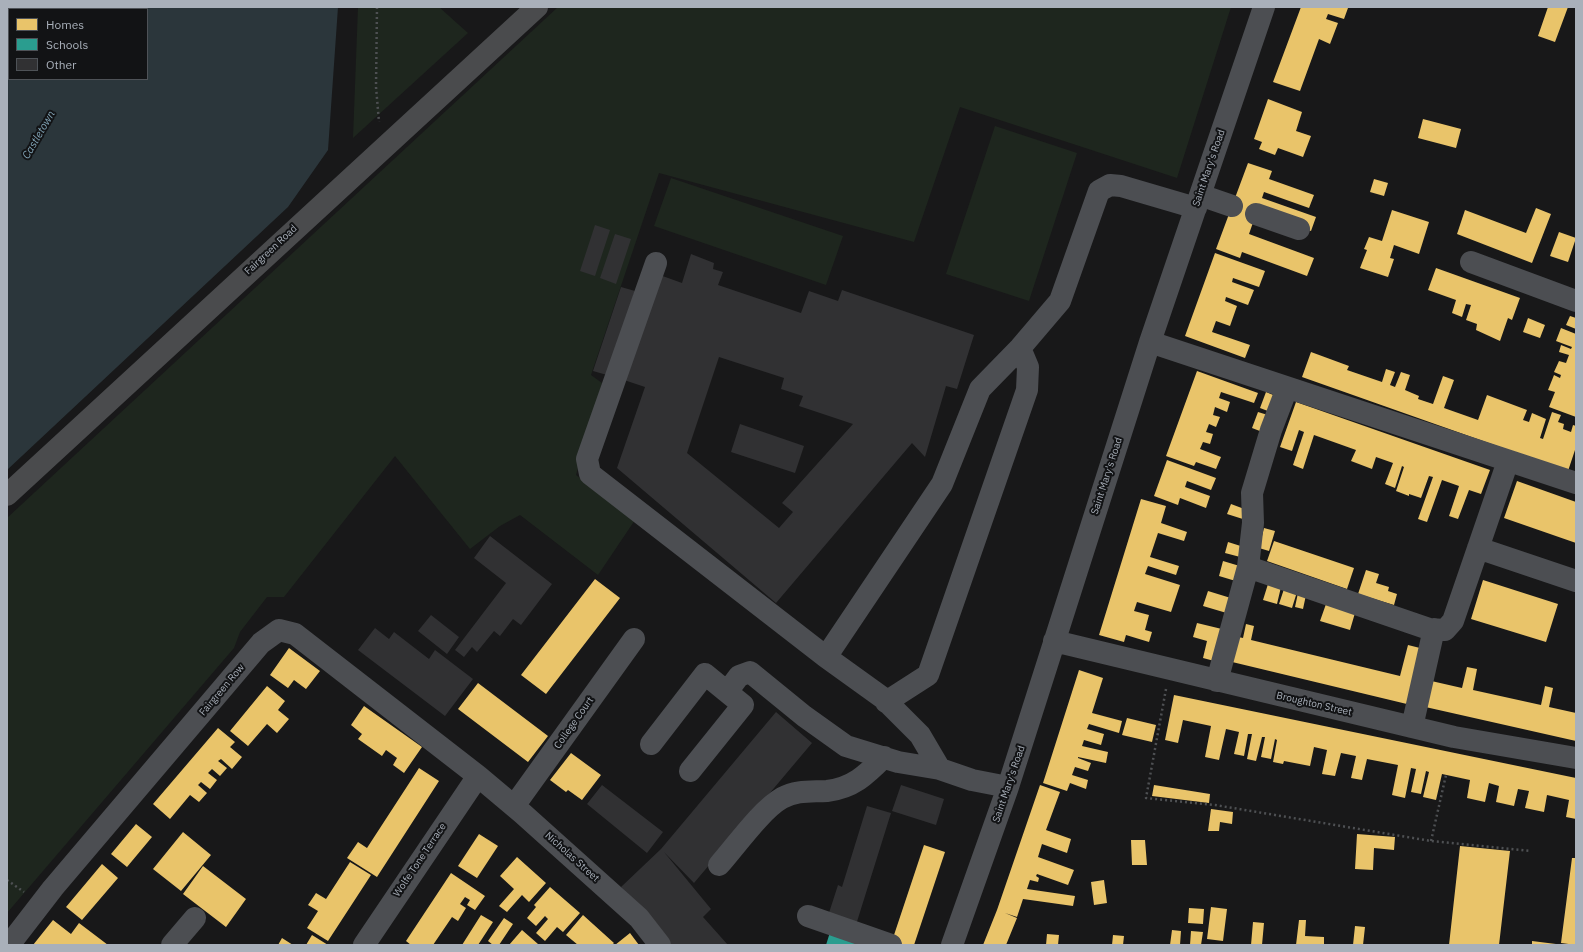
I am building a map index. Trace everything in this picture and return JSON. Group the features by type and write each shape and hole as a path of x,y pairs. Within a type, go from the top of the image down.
{"main road":[{"name":"Fairgreen Road","path":"7,495 537,7"}],"street":[{"name":"Saint Mary's Road","path":"952,945 1008,787 1150,342 1264,7"},
{"path":"826,657 942,484 980,389 1020,348 1060,301 1098,191 1110,185 1121,186 1232,206"},
{"path":"1256,214 1299,229"},
{"path":"1470,262 1576,301"},
{"path":"656,263 587,459 590,474 886,702 920,735 940,769"},
{"path":"1150,342 1576,483"},
{"path":"886,702 928,675 1027,390 1028,367 1020,348"},
{"path":"1217,681 1248,567 1253,523 1252,493 1271,430 1287,388"},
{"path":"1412,727 1440,630 1453,620 1508,461"},
{"path":"1478,548 1576,581"},
{"path":"1248,567 1440,630"},
{"name":"Fairgreen Row","path":"9,945 53,888 261,643 279,630 295,634 478,776"},
{"name":"College Court","path":"514,806 634,639"},
{"name":"Broughton Street","path":"1054,641 1454,737 1576,758"},
{"path":"727,692 739,676 750,672 804,716 846,746 884,757 940,769 972,780 1008,787"},
{"path":"651,744 705,674 743,705 690,771"},
{"path":"719,865 776,802 797,792 828,791 844,787 863,778 884,757"},
{"name":"Nicholas Street","path":"478,776 514,806 639,918 660,945"},
{"name":"Wolfe Tone Terrace","path":"364,945 478,776"},
{"path":"808,916 891,945"},
{"path":"172,945 195,918"}],"path":[{"path":"377,7 376,87 379,122 378,127"},
{"path":"1166,686 1146,798 1215,805 1431,841 1532,851"},
{"path":"1431,841 1446,775"}],"shaded area":[{"path":"358,7 439,7 468,33 353,138"},
{"path":"558,7 1231,7 1177,178 960,107 914,242 659,173 591,375 602,383 576,475 635,520 598,575 520,515 500,526 470,549 395,456 284,597 267,597 240,632 234,648 7,913 7,518"},
{"path":"995,126 1077,153 1029,301 946,274"},
{"path":"671,178 843,236 826,285 654,226"}],"water":[{"name":"Castletown","path":"7,7 338,7 328,150 288,207 7,470"}],"building: Homes":[{"path":"1301,7 1348,8 1344,19 1328,14 1326,19 1338,23 1330,44 1319,39 1300,91 1273,82"},
{"path":"1548,7 1568,7 1555,42 1538,36"},
{"path":"1268,99 1302,112 1296,131 1311,136 1303,157 1278,148 1275,155 1259,149 1262,142 1254,139"},
{"path":"1423,119 1461,129 1456,148 1418,138"},
{"path":"1248,163 1272,171 1269,179 1314,195 1309,208 1264,192 1262,198 1316,217 1311,231 1257,211 1249,234 1314,258 1307,276 1242,252 1240,258 1216,249"},
{"path":"1374,179 1388,183 1384,196 1370,192"},
{"path":"1536,208 1551,214 1532,263 1457,234 1465,210 1526,233"},
{"path":"1392,210 1429,222 1419,254 1394,245 1390,258 1394,259 1388,277 1360,268 1367,250 1364,249 1369,237 1382,241"},
{"path":"1559,232 1576,238 1568,262 1550,256"},
{"path":"1215,253 1265,271 1259,287 1233,278 1232,282 1254,290 1248,305 1226,297 1225,301 1237,306 1230,326 1216,321 1212,332 1250,345 1245,358 1185,336"},
{"path":"1436,268 1520,298 1512,320 1508,318 1500,341 1476,330 1477,324 1466,320 1471,305 1466,304 1462,317 1452,313 1456,300 1428,290"},
{"path":"1570,316 1576,318 1576,329 1566,325"},
{"path":"1528,318 1545,325 1540,338 1523,332"},
{"path":"1561,328 1576,334 1576,417 1549,407 1555,392 1548,390 1554,375 1560,378 1561,375 1554,372 1559,361 1566,363 1569,355 1559,352 1561,345 1571,349 1572,347 1556,341"},
{"path":"1311,352 1349,366 1347,370 1382,382 1386,369 1395,372 1390,385 1395,387 1401,372 1410,375 1405,390 1419,396 1418,399 1433,404 1443,376 1454,380 1444,408 1478,420 1487,395 1527,410 1523,420 1529,422 1532,413 1546,419 1540,438 1543,439 1552,412 1561,415 1558,422 1564,424 1563,429 1571,432 1573,425 1576,426 1576,447 1568,471 1302,377"},
{"path":"1197,371 1258,393 1254,403 1221,392 1219,398 1230,402 1227,412 1215,407 1213,415 1220,417 1216,427 1209,424 1206,432 1213,434 1210,444 1203,442 1200,449 1221,457 1216,469 1196,462 1194,466 1166,456"},
{"path":"1266,392 1278,397 1273,413 1260,408"},
{"path":"1296,402 1490,470 1481,494 1469,490 1458,519 1449,516 1459,486 1442,480 1427,522 1418,519 1433,477 1429,476 1421,498 1409,494 1409,496 1396,491 1404,467 1402,466 1395,488 1385,484 1393,463 1376,457 1372,469 1351,461 1356,450 1314,435 1303,469 1293,465 1304,432 1299,430 1292,451 1280,447"},
{"path":"1258,412 1271,416 1265,433 1252,428"},
{"path":"1167,460 1216,478 1211,490 1187,481 1185,487 1210,496 1206,508 1180,498 1178,505 1154,496"},
{"path":"1517,481 1576,502 1576,543 1504,518"},
{"path":"1141,499 1166,506 1161,523 1187,532 1184,541 1158,533 1150,557 1179,566 1176,575 1148,566 1145,574 1180,585 1171,612 1137,602 1134,611 1149,615 1145,630 1152,632 1149,642 1126,635 1124,642 1099,635"},
{"path":"1231,504 1247,510 1246,520 1227,514"},
{"path":"1264,528 1275,531 1269,551 1259,548"},
{"path":"1274,541 1354,568 1347,589 1267,561"},
{"path":"1228,542 1247,548 1244,558 1225,553"},
{"path":"1223,561 1243,567 1239,582 1219,576"},
{"path":"1366,570 1379,574 1376,583 1389,587 1388,591 1397,594 1394,605 1358,594"},
{"path":"595,579 620,598 546,694 521,675"},
{"path":"1483,580 1558,604 1546,642 1471,619"},
{"path":"1268,584 1281,587 1277,604 1263,600"},
{"path":"1284,589 1297,592 1292,608 1279,604"},
{"path":"1208,591 1234,599 1230,614 1203,606"},
{"path":"1298,593 1306,595 1303,609 1295,607"},
{"path":"1326,604 1355,613 1350,630 1320,621"},
{"path":"1197,623 1226,630 1218,662 1203,658 1207,641 1193,637"},
{"path":"1246,624 1254,626 1251,640 1400,676 1408,645 1424,649 1411,705 1228,661 1234,636 1243,638"},
{"path":"289,648 320,671 306,689 294,680 288,688 270,675"},
{"path":"1467,667 1477,669 1473,690 1541,705 1545,686 1553,688 1549,707 1576,713 1576,741 1421,706 1427,680 1462,688"},
{"path":"1079,670 1103,678 1092,713 1122,721 1119,733 1089,724 1087,729 1104,734 1101,745 1084,740 1082,746 1108,752 1106,763 1078,757 1091,763 1088,771 1075,767 1072,775 1088,780 1086,789 1070,783 1067,791 1043,783"},
{"path":"478,683 548,736 528,762 458,709"},
{"path":"267,686 285,701 278,710 289,719 277,733 267,724 248,746 230,731"},
{"path":"1174,695 1576,778 1576,819 1566,817 1569,800 1547,795 1544,812 1525,808 1529,791 1518,789 1514,806 1496,802 1499,786 1489,783 1485,802 1467,798 1470,780 1442,774 1436,800 1423,797 1429,772 1426,771 1421,794 1411,792 1416,769 1411,768 1405,798 1392,795 1398,765 1367,759 1362,780 1351,778 1356,756 1341,753 1335,776 1322,774 1327,750 1314,747 1310,766 1284,761 1283,764 1273,762 1277,740 1275,739 1271,759 1261,757 1265,737 1262,737 1256,761 1247,759 1252,734 1248,734 1244,756 1234,754 1239,732 1226,729 1219,760 1205,757 1211,726 1183,720 1178,743 1165,740"},
{"path":"364,706 422,747 404,773 393,765 397,758 386,750 382,756 358,739 362,734 351,725"},
{"path":"1127,718 1156,725 1152,742 1122,735"},
{"path":"218,728 235,742 230,747 242,757 232,769 221,759 218,761 227,768 220,776 212,769 208,773 217,780 210,789 201,782 198,785 207,793 199,802 190,795 170,819 153,804"},
{"path":"571,753 601,775 582,800 568,790 566,792 550,780"},
{"path":"419,768 439,781 377,877 347,858 358,842 367,848"},
{"path":"1040,785 1060,792 1046,830 1071,839 1067,853 1042,844 1038,857 1074,870 1068,885 1037,874 1036,876 1039,878 1038,882 1030,880 1027,889 1075,896 1073,906 1023,899 1017,917 1005,913 1017,918 1006,945 983,945 997,910"},
{"path":"1154,785 1210,794 1209,803 1152,796"},
{"path":"1211,809 1233,812 1232,824 1220,822 1219,831 1208,831"},
{"path":"136,824 152,837 127,867 111,854"},
{"path":"183,832 211,855 181,891 153,869"},
{"path":"479,834 498,846 477,878 458,866"},
{"path":"1357,834 1395,837 1394,850 1374,848 1373,870 1355,869"},
{"path":"1131,840 1145,840 1147,865 1132,865"},
{"path":"924,845 945,852 914,945 903,945 892,941"},
{"path":"1460,846 1510,851 1499,945 1449,945"},
{"path":"517,857 546,883 529,902 522,895 507,912 499,906 514,889 500,876"},
{"path":"1572,858 1576,858 1576,945 1561,943"},
{"path":"350,862 371,875 328,941 307,928 318,911 308,905 316,893 326,899"},
{"path":"102,864 118,878 82,920 66,907"},
{"path":"203,866 246,899 226,927 183,894"},
{"path":"451,873 485,896 475,910 467,905 470,900 465,897 460,904 466,908 458,921 452,917 433,945 411,945 406,941"},
{"path":"1104,880 1107,903 1094,905 1091,882"},
{"path":"550,887 580,913 563,932 557,927 545,941 536,933 548,919 545,916 536,926 527,918 536,907 534,905"},
{"path":"1211,907 1227,909 1223,941 1207,939"},
{"path":"1189,908 1204,909 1203,924 1188,923"},
{"path":"481,915 493,922 478,945 462,945"},
{"path":"583,915 614,943 612,945 578,945 566,935"},
{"path":"504,918 513,924 499,945 493,945 488,941"},
{"path":"53,920 71,934 79,923 108,945 33,945"},
{"path":"1299,920 1306,920 1305,936 1324,937 1324,945 1296,945"},
{"path":"1253,922 1264,923 1262,945 1251,945"},
{"path":"1355,926 1365,927 1363,945 1353,945"},
{"path":"522,930 538,944 509,945"},
{"path":"1172,930 1181,931 1180,945 1170,945"},
{"path":"1191,931 1203,932 1201,945 1190,945"},
{"path":"630,933 639,945 615,945"},
{"path":"1047,934 1059,935 1058,945 1046,945"},
{"path":"312,935 328,945 306,945"},
{"path":"1113,935 1124,936 1123,945 1112,945"},
{"path":"282,938 293,945 278,945"},
{"path":"1532,941 1556,944 1556,945 1532,945"}],"building: Schools":[{"path":"831,929 880,945 826,945"}],"building: Other":[{"path":"595,225 610,230 595,276 580,271"},
{"path":"615,234 631,239 616,284 600,278"},
{"path":"691,254 714,263 713,269 723,272 718,285 801,313 809,291 838,301 842,290 974,335 957,389 946,386 925,457 912,443 776,603 617,468 645,387 621,379 657,274 682,283","holes":["719,357 784,378 781,389 803,396 799,406 853,424 782,503 793,512 779,528 687,453"]},
{"path":"621,287 635,291 607,375 593,371"},
{"path":"740,424 804,446 795,473 731,452"},
{"path":"490,536 552,584 521,625 513,619 500,636 494,631 477,652 472,647 464,657 455,650 506,583 474,558"},
{"path":"431,615 459,637 447,654 418,631"},
{"path":"375,628 389,639 394,632 429,659 435,650 473,679 445,716 358,650"},
{"path":"776,712 812,743 694,883 664,852 711,909 703,917 728,945 669,945 621,887 661,849"},
{"path":"602,785 663,832 647,853 587,804"},
{"path":"901,785 944,799 936,825 892,811"},
{"path":"867,806 891,813 855,928 827,919 838,885 842,887"}]}
